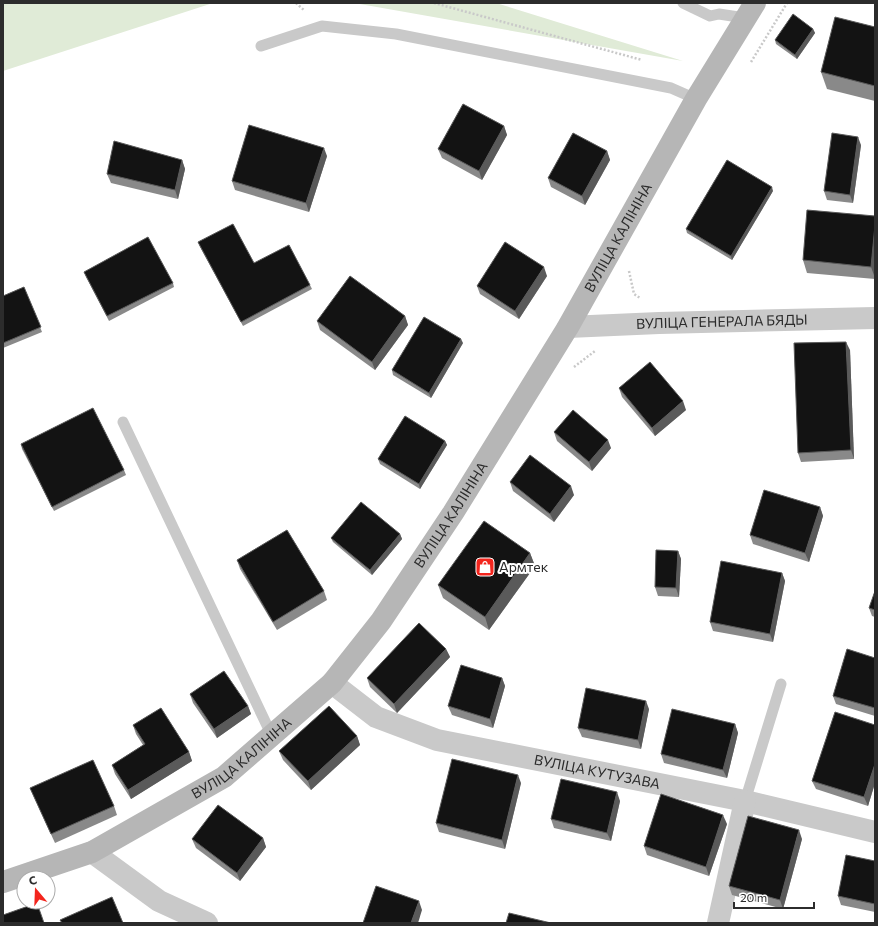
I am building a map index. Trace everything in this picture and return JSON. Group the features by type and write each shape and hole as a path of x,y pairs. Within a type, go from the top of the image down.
{"main road":[{"name":"ВУЛІЦА КАЛІНІНА","path":"3,882 92,852 224,777 332,683 380,621 453,513 568,326 696,99 750,10"}],"street":[{"name":"ВУЛІЦА ГЕНЕРАЛА БЯДЫ","path":"568,326 875,318"},
{"name":"ВУЛІЦА КУТУЗАВА","path":"332,683 376,717 436,740 745,801 875,832"},
{"path":"718,923 745,801"},
{"path":"92,852 158,901 207,923"}],"lane":[{"path":"683,3 710,16 750,10"},
{"path":"261,46 322,26 396,34 672,88 696,99"},
{"path":"122,422 272,736"},
{"path":"745,801 781,684"}],"path":[{"path":"434,3 644,61"},
{"path":"749,64 787,3"},
{"path":"628,267 634,294 646,301"}],"green space":[{"path":"3,3 213,3 3,71"},
{"path":"354,3 496,3 683,61"}],"building":[{"path":"793,14 813,29 795,55 775,40"},
{"path":"835,17 875,27 875,86 821,72"},
{"path":"463,104 504,126 479,171 438,149"},
{"path":"249,125 324,148 306,203 232,181"},
{"path":"573,133 607,151 582,196 548,178"},
{"path":"832,133 858,137 850,195 824,191"},
{"path":"114,141 182,160 175,190 107,174"},
{"path":"727,160 772,187 731,256 686,229"},
{"path":"807,210 875,216 871,267 803,260"},
{"path":"233,224 254,263 289,245 310,285 241,322 198,242"},
{"path":"148,237 173,283 107,316 84,272"},
{"path":"505,242 544,267 515,311 477,286"},
{"path":"350,276 405,316 372,362 317,321"},
{"path":"24,287 41,327 3,343 3,296"},
{"path":"424,317 461,339 429,393 392,370"},
{"path":"846,342 851,450 798,453 794,343"},
{"path":"650,362 683,401 652,428 619,388"},
{"path":"93,408 124,470 52,507 21,444"},
{"path":"573,410 608,440 589,462 554,432"},
{"path":"405,416 445,441 419,484 378,459"},
{"path":"530,455 571,486 550,514 510,482"},
{"path":"764,490 820,507 805,553 750,535"},
{"path":"361,502 400,534 370,570 331,538"},
{"path":"484,521 530,553 485,617 438,585"},
{"path":"287,530 324,591 273,622 237,560"},
{"path":"656,550 678,551 676,588 655,587"},
{"path":"721,561 782,573 770,634 710,622"},
{"path":"875,591 875,610 869,608"},
{"path":"419,623 446,649 394,704 367,678"},
{"path":"847,649 875,658 875,708 833,696"},
{"path":"461,665 502,678 490,719 448,706"},
{"path":"224,671 248,706 214,729 190,694"},
{"path":"586,688 646,701 638,740 578,728"},
{"path":"329,706 357,736 308,781 279,751"},
{"path":"161,708 189,752 128,790 112,765 145,744 133,725"},
{"path":"672,709 735,724 723,770 661,754"},
{"path":"835,712 875,725 875,764 864,797 812,781"},
{"path":"452,759 518,775 502,840 436,823"},
{"path":"93,760 114,806 51,834 30,788"},
{"path":"561,779 617,792 607,833 551,819"},
{"path":"661,794 723,815 706,867 644,846"},
{"path":"218,805 263,838 237,873 192,839"},
{"path":"748,816 799,830 780,900 729,886"},
{"path":"846,855 875,861 875,904 838,896"},
{"path":"376,886 419,901 411,923 363,923"},
{"path":"112,897 123,923 62,923 60,920"},
{"path":"17,910 39,910 44,923 3,923 3,915"},
{"path":"509,913 551,923 506,923"}],"place":[{"name":"Армтек","path":"485,567"}]}
